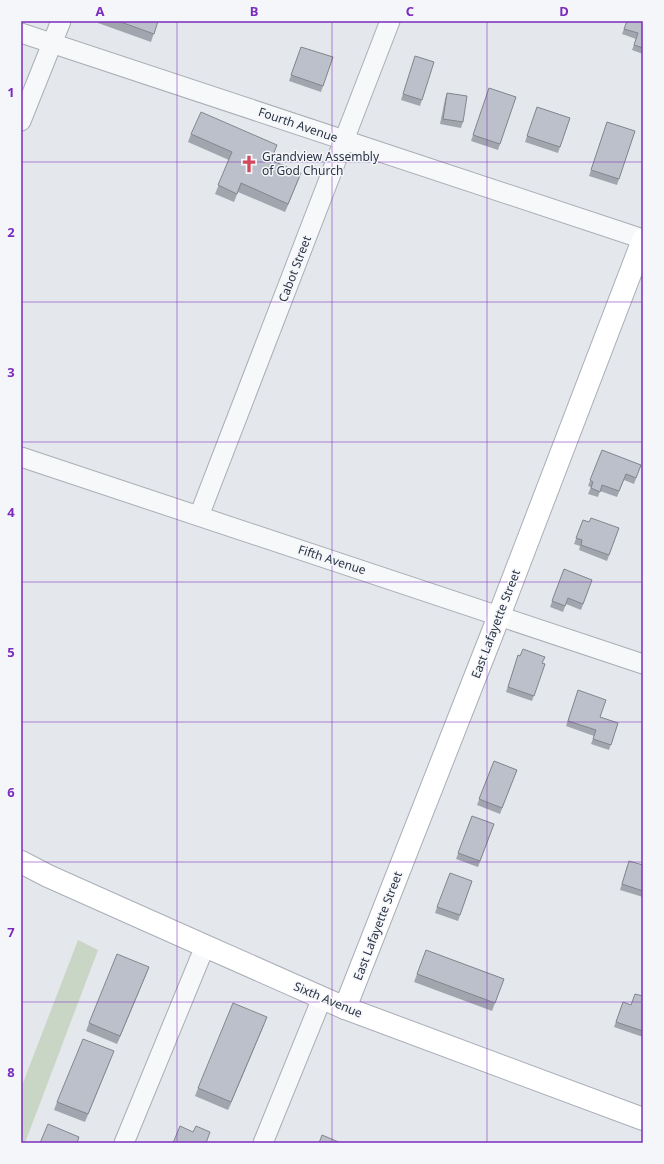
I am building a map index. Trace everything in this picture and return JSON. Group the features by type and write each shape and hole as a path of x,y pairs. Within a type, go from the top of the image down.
{"street":[{"path":"21,122 60,21"},
{"name":"Cabot Street","path":"200,516 390,21"},
{"name":"Fourth Avenue","path":"21,33 643,239"},
{"name":"East Lafayette Street","path":"345,1008 499,616 643,239"},
{"name":"Fifth Avenue","path":"21,457 643,664"},
{"name":"Sixth Avenue","path":"21,862 48,876 345,1008 643,1119"},
{"path":"124,1143 205,946"},
{"path":"263,1143 322,998"}],"green space":[{"path":"78,940 98,950 25,1143 21,1143 21,1088"}],"building":[{"path":"118,21 158,21 154,34"},
{"path":"627,21 643,21 643,48 634,45 638,33 624,29"},
{"path":"301,47 333,57 323,86 291,75"},
{"path":"415,56 434,62 422,100 403,94"},
{"path":"489,88 516,97 500,144 473,135"},
{"path":"447,93 467,96 463,122 443,119"},
{"path":"537,107 570,118 560,147 527,136"},
{"name":"Grandview Assembly of God Church","path":"201,112 277,145 271,160 301,173 288,204 241,183 237,194 218,185 232,152 191,134"},
{"path":"607,122 635,131 619,179 591,170"},
{"path":"602,450 641,465 636,478 626,474 619,491 602,485 600,492 591,488 593,482 590,480"},
{"path":"591,518 619,528 609,555 581,545 582,540 576,538 583,520 589,522"},
{"path":"564,569 592,580 583,604 568,598 565,606 552,601"},
{"path":"523,649 545,657 542,663 545,664 534,696 508,687 518,655 520,656"},
{"path":"578,690 606,700 600,717 618,723 611,745 593,739 596,730 568,721"},
{"path":"494,761 517,770 502,808 479,799"},
{"path":"472,816 494,824 480,861 458,853"},
{"path":"629,861 643,865 643,891 622,884"},
{"path":"450,873 472,881 460,915 437,907"},
{"path":"426,950 504,979 495,1003 417,974"},
{"path":"117,954 149,967 120,1036 89,1023"},
{"path":"635,994 643,996 643,1031 616,1022 623,1002 631,1005"},
{"path":"233,1003 267,1017 231,1102 198,1088"},
{"path":"83,1039 114,1051 88,1114 57,1102"},
{"path":"48,1124 79,1137 77,1143 40,1143"},
{"path":"180,1126 193,1132 196,1126 210,1132 206,1143 173,1143"},
{"path":"322,1135 341,1143 319,1143"}],"place":[{"name":"Grandview Assembly of God Church","path":"249,164"}]}
